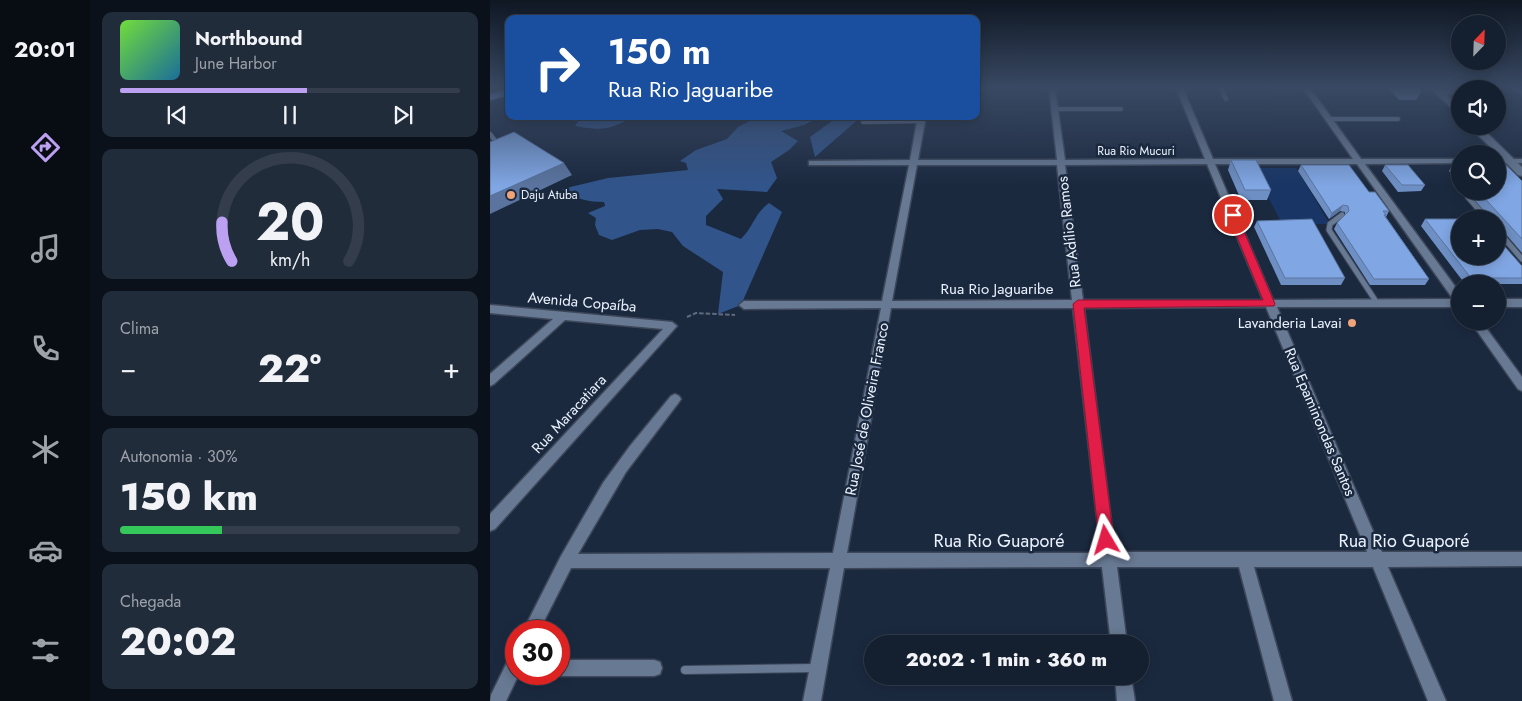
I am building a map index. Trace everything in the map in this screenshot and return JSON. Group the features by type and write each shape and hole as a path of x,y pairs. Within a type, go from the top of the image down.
{"main road":[{"path":"1483,135 1522,173"}],"street":[{"name":"Rua José de Oliveira Franco","path":"812,701 922,121"},
{"name":"Rua Adílio Ramos","path":"1056,121 1118,635"},
{"name":"Rua Epaminondas Santos","path":"1193,121 1437,701"},
{"path":"1329,121 1451,290"},
{"name":"Rua Rio Mucuri","path":"812,163 1451,161"},
{"path":"1506,161 1522,161"},
{"name":"Rua Rio Jaguaribe","path":"744,305 1451,302"},
{"path":"1506,303 1522,303"},
{"name":"Avenida Copaíba","path":"490,309 672,326"},
{"path":"490,381 563,316"},
{"name":"Rua Maracatiara","path":"490,524 672,326"},
{"path":"1482,330 1522,386"},
{"path":"536,620 566,561 620,469 675,400"},
{"name":"Rua Rio Guaporé","path":"566,561 1522,559"},
{"path":"1245,560 1283,701"},
{"path":"570,668 654,668"},
{"path":"497,701 505,685"},
{"path":"1124,685 1126,701"}],"lane":[{"path":"862,122 888,121"},
{"path":"490,134 503,150 496,153"},
{"path":"1471,200 1479,210"},
{"path":"1342,215 1330,224 1329,230 1377,304"},
{"path":"1506,240 1522,259"},
{"path":"685,670 819,668"}],"path":[{"path":"687,318 696,313 735,315"}],"shaded area":[{"path":"579,121 626,121 612,127 600,129 575,126"},
{"path":"751,121 813,121 781,131 798,141 789,150 771,162 777,178 767,192 717,189 723,199 706,216 706,225 741,239 760,211 769,203 782,212 741,305 718,314 723,272 683,246 672,232 658,229 640,230 612,240 599,235 595,225 596,218 588,213 605,206 604,202 582,199 562,189 608,178 688,170 686,163 680,161 696,150 727,139 738,127"},
{"path":"832,121 857,121 815,157 810,137"},
{"path":"1253,168 1296,168 1330,224 1282,224"}],"building":[{"path":"514,132 564,163 490,196 490,142"},
{"path":"1231,160 1256,160 1271,190 1245,190"},
{"path":"1301,165 1349,165 1369,192 1375,192 1389,211 1383,211 1386,215 1384,215 1429,279 1374,279 1337,223 1349,211 1348,206 1343,205 1332,213"},
{"path":"1385,165 1408,165 1425,185 1402,185"},
{"path":"1506,165 1522,181 1522,239 1506,222 1506,210 1495,210 1486,200 1506,200"},
{"path":"1312,219 1345,278 1285,278 1257,221"},
{"path":"1425,219 1451,219 1451,252"},
{"path":"1506,248 1522,266 1522,278 1506,278 1506,275 1469,275 1461,265 1506,265"}],"place":[{"name":"Daju Atuba","path":"511,195"},
{"name":"Lavanderia Lavai","path":"1352,323"}],"route":[{"path":"1106,540 1078,304 1270,304 1233,215"}]}
